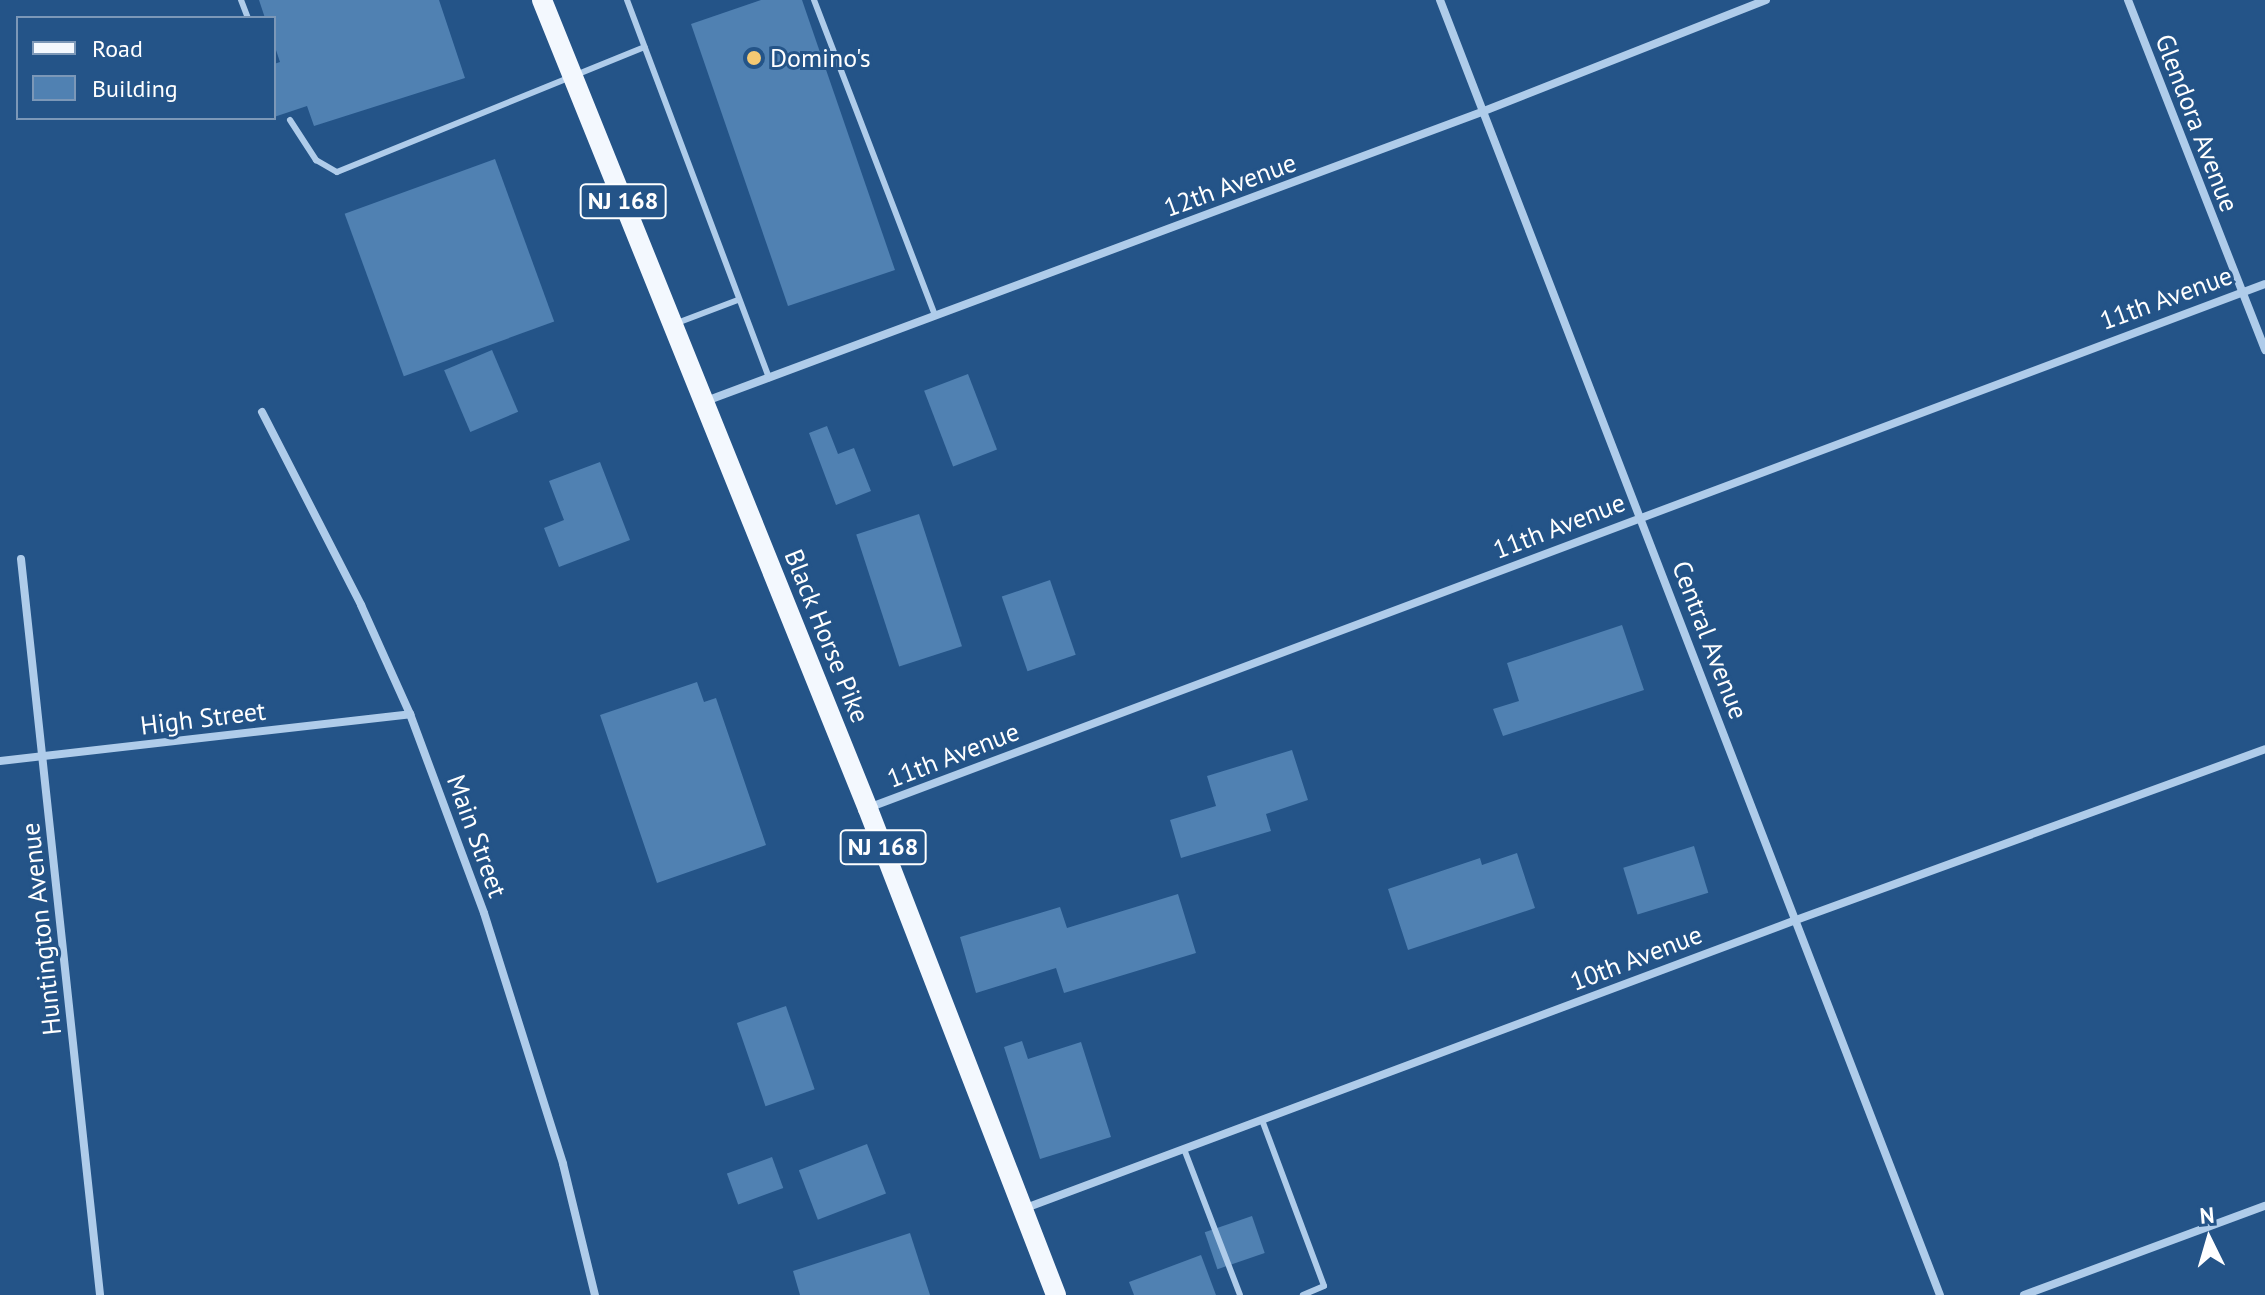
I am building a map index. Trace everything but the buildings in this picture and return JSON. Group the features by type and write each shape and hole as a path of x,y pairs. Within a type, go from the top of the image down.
{"main road":[{"name":"Black Horse Pike","path":"547,1 572,75 868,809 1056,1295"}],"street":[{"name":"Central Avenue","path":"1440,0 1642,516 1940,1295"},
{"name":"12th Avenue","path":"705,402 1484,111 1766,0"},
{"name":"Glendora Avenue","path":"2128,0 2265,350"},
{"name":"11th Avenue","path":"868,809 2265,284"},
{"name":"Main Street","path":"262,412 361,605 410,714 484,913 563,1164 595,1295"},
{"name":"Huntington Avenue","path":"21,559 100,1295"},
{"name":"High Street","path":"0,761 410,714"},
{"name":"10th Avenue","path":"1023,1210 1796,920 2265,749"},
{"path":"2024,1295 2265,1206"}],"lane":[{"path":"627,0 769,378"},
{"path":"814,0 935,315"},
{"path":"290,120 316,160 337,172 645,47"},
{"path":"674,324 738,300"},
{"path":"1262,1120 1324,1286 1303,1295"},
{"path":"1184,1149 1240,1295"}],"place":[{"name":"Domino's","path":"754,58"}]}
